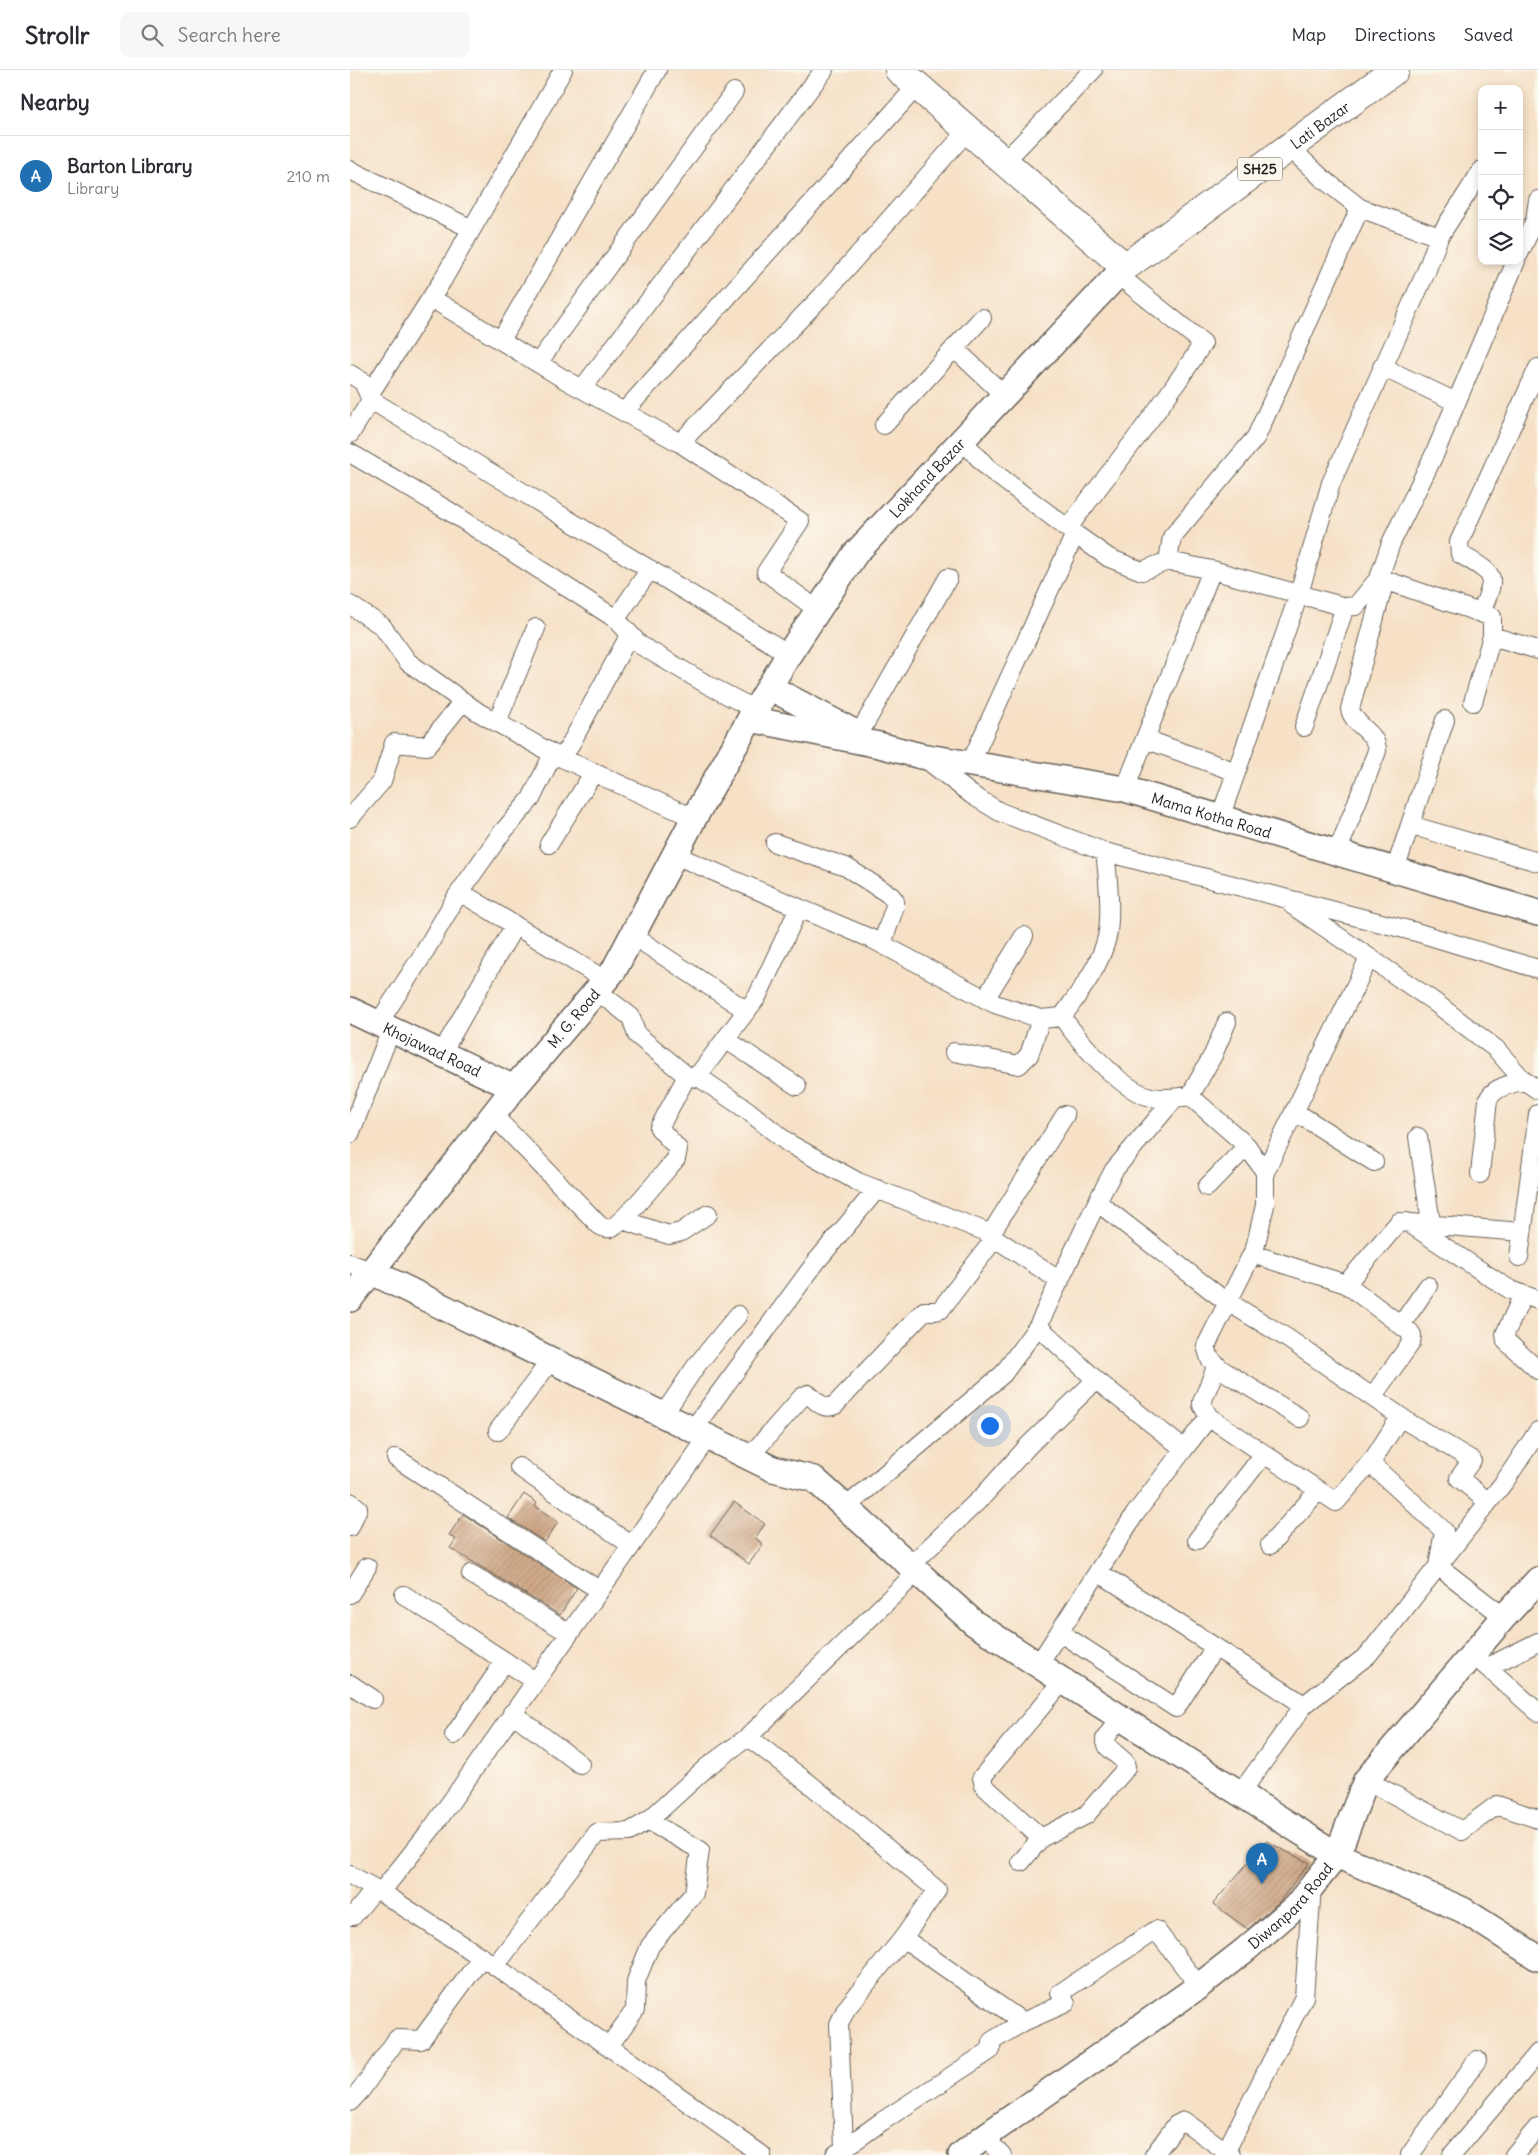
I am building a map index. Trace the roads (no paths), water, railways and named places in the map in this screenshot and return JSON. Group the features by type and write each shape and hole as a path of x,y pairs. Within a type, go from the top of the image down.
{"main road":[{"name":"Lati Bazar","path":"1121,271 1395,70"},
{"path":"908,78 1004,162 1121,271"}],"street":[{"path":"350,434 370,397 472,229 563,70"},
{"path":"501,340 657,70"},
{"path":"582,389 824,70"},
{"path":"1004,162 1093,70"},
{"path":"624,412 908,78"},
{"path":"538,363 734,92"},
{"path":"680,443 822,296 968,130"},
{"path":"1289,147 1322,178 1360,208 1439,237"},
{"path":"350,170 472,229"},
{"path":"1220,818 1299,594 1331,483 1426,272 1439,237 1479,175"},
{"path":"1523,246 1535,220 1538,200"},
{"path":"1168,561 1172,537 1256,437 1360,208"},
{"path":"1337,853 1376,751 1376,743 1373,736 1351,715 1350,709 1391,543 1435,452 1514,265"},
{"path":"970,764 1071,531 1122,453 1174,388 1203,343 1121,271"},
{"name":"Lokhand Bazar","path":"753,714 789,654 855,554 1121,271"},
{"path":"431,298 582,389 680,443 800,521 766,572 818,610"},
{"path":"884,425 982,318"},
{"path":"954,348 1004,395"},
{"path":"1382,367 1456,402"},
{"path":"1482,613 1492,584 1492,578 1489,571 1460,554 1459,542 1538,368"},
{"path":"350,374 363,382 370,397 789,654"},
{"path":"962,440 988,468 1071,531 1109,558 1142,571 1168,561 1212,570 1345,607 1356,606 1382,579"},
{"path":"350,453 449,511 616,620 640,645 753,714"},
{"path":"616,620 650,569"},
{"path":"1125,789 1212,570"},
{"path":"869,740 948,578"},
{"path":"1382,579 1492,617 1492,636 1473,702"},
{"path":"350,605 382,626 408,662 462,701 558,756 694,818"},
{"path":"1304,727 1345,607"},
{"path":"497,722 536,628"},
{"path":"350,1134 384,1027 422,956 460,892 500,835 531,799 630,634"},
{"path":"1492,636 1536,645"},
{"name":"Mama Kotha Road","path":"769,687 869,740"},
{"path":"350,818 382,781 394,742 427,746 462,701"},
{"name":"Mama Kotha Road","path":"753,714 869,740 921,756 1125,789 1538,913"},
{"name":"M. G. Road","path":"350,1298 360,1267 492,1115 614,970 694,818 753,714"},
{"path":"1395,870 1445,720"},
{"path":"1145,739 1236,772"},
{"path":"921,756 972,795 1000,812 1105,852 1416,932 1538,970"},
{"path":"548,844 594,772"},
{"path":"1410,825 1538,862"},
{"path":"775,843 846,867 890,895 895,901 895,906 882,944"},
{"path":"674,855 882,944 985,999 1041,1019 1062,1017 1091,976 1107,937 1109,889 1105,852"},
{"path":"460,892 514,925 600,985 631,1017 638,1035 692,1077 748,1110 788,1143 858,1182 993,1236 1060,1281"},
{"path":"1282,898 1496,1049 1522,1080 1538,1090"},
{"path":"492,1115 599,1225 604,1228 610,1228 622,1220 676,1159 678,1149 659,1128 692,1077 747,1011 762,987 799,908"},
{"path":"441,1054 514,925"},
{"path":"632,935 747,1011"},
{"path":"985,999 1024,936"},
{"path":"1300,1418 1217,1365 1210,1359 1206,1346 1255,1248 1265,1205 1265,1172 1369,958"},
{"name":"Khojawad Road","path":"350,1010 514,1088"},
{"path":"1062,1017 1081,1044 1128,1086 1149,1097 1182,1097 1247,1146 1265,1172"},
{"path":"954,1052 1019,1065 1028,1055 1041,1019"},
{"path":"846,1508 1003,1374 1038,1326 1114,1170 1182,1097 1213,1055 1228,1022"},
{"path":"725,1039 797,1086"},
{"path":"1480,1174 1490,1095 1494,1091 1522,1080"},
{"path":"1294,1111 1374,1162"},
{"path":"1518,1258 1538,1114"},
{"path":"749,1457 802,1397 808,1394 822,1406 829,1408 835,1405 924,1311 941,1309 993,1236 1065,1115"},
{"path":"1418,1137 1431,1223"},
{"path":"1207,1187 1247,1146"},
{"path":"350,1916 353,1916 378,1891 433,1827 631,1545 700,1433 816,1262 877,1189"},
{"path":"1097,1202 1227,1301 1287,1338 1400,1417 1472,1460 1459,1478 1488,1502"},
{"path":"622,1220 669,1235 681,1232 708,1214"},
{"path":"1346,1284 1396,1224 1404,1221 1522,1232"},
{"path":"1404,1221 1501,1284 1530,1297 1505,1334 1506,1341 1538,1370"},
{"path":"1252,1254 1346,1284 1412,1335 1411,1343 1372,1397"},
{"path":"360,1267 773,1469 814,1479 974,1623 1337,1855 1463,1910 1538,1958"},
{"path":"1401,1325 1428,1286"},
{"path":"663,1415 696,1366 738,1315"},
{"path":"1038,1326 1096,1380 1184,1449"},
{"path":"498,1431 551,1360"},
{"path":"1217,1365 1202,1402 1209,1417 1336,1502 1370,1463 1400,1417"},
{"path":"350,2102 361,2090 397,2039 421,2040 597,1833 629,1832 648,1820 707,1766 748,1737 914,1569 1029,1446 1096,1380"},
{"path":"1038,1665 1134,1514 1209,1417"},
{"path":"1240,1794 1304,1706 1368,1655 1505,1481 1538,1430"},
{"path":"1197,1540 1264,1454"},
{"path":"396,1458 599,1590"},
{"path":"1370,1463 1444,1531 1438,1566"},
{"path":"518,1467 631,1545"},
{"path":"1270,1545 1318,1491"},
{"path":"350,1502 358,1508 350,1527"},
{"path":"1438,1566 1504,1617"},
{"path":"350,1594 367,1567"},
{"path":"1098,1572 1304,1706"},
{"path":"471,1574 568,1633"},
{"name":"Diwanpara Road","path":"961,2155 1198,1986 1245,1950 1295,1907 1337,1855 1366,1780 1480,1661 1504,1617 1538,1580"},
{"path":"404,1596 535,1681"},
{"path":"1059,1632 1176,1708 1215,1647"},
{"path":"1480,1661 1538,1642"},
{"path":"454,1735 504,1661"},
{"path":"1480,1661 1538,1712"},
{"path":"1041,1838 984,1786 982,1777 1063,1680"},
{"path":"350,1684 373,1698"},
{"path":"512,1713 580,1764"},
{"path":"1021,1862 1041,1838 1086,1815 1123,1772 1126,1767 1125,1762 1108,1747 1105,1739 1120,1717"},
{"path":"748,1737 811,1786 937,1890 904,1938 846,2009 839,2024 839,2152"},
{"path":"1366,1780 1462,1831 1497,1805 1538,1819"},
{"path":"609,2046 635,2010 636,1981 650,1946 694,1892 700,1850 648,1820"},
{"path":"350,1875 488,1962 762,2155"},
{"path":"1154,2155 1176,2125 1184,2121 1229,2153 1304,1997 1312,1886"},
{"path":"839,2152 881,2122 991,2050 992,2041 1023,2022 1066,2003 1060,1993 1156,1930 1198,1986"},
{"path":"904,1938 1023,2022"},
{"path":"1452,2155 1538,2053"},
{"path":"1410,2155 1477,2060"},
{"path":"1514,2155 1538,2127"},
{"path":"984,2137 1002,2155"}],"place":[{"name":"Barton Library","path":"1262,1884"}]}
